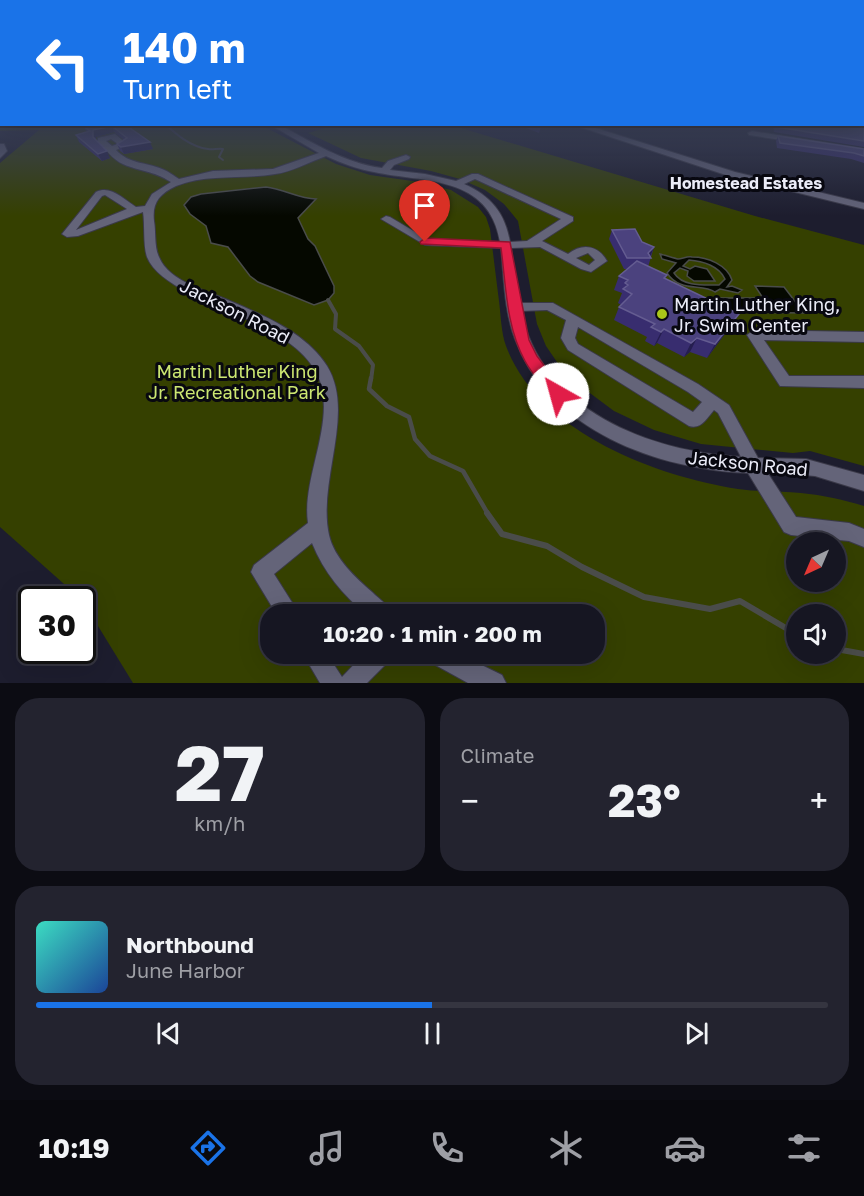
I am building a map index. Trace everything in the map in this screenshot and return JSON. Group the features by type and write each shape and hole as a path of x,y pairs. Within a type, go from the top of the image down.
{"street":[{"path":"114,152 127,163 160,171 179,183"},
{"path":"662,152 732,174 864,206"},
{"path":"141,209 105,191 99,194 67,234 74,234 141,209 156,196 179,183 213,174 274,172 327,153"},
{"name":"Jackson Road","path":"327,153 359,166 430,176 457,184 477,193 498,213 503,227 522,340 531,359 558,394 612,431 681,456 732,464 800,466 864,483"},
{"path":"386,170 391,163 406,157"},
{"path":"457,184 475,176 569,219 529,244"},
{"name":"Jackson Road","path":"141,209 153,257 167,275 286,335 305,348 319,365 331,405 331,425 316,510 318,527 321,539 337,571 370,604"},
{"path":"386,219 425,242 542,244 570,258"},
{"path":"515,307 549,306 712,401 723,409 753,465 791,526 849,532 864,538"},
{"path":"571,317 573,323 568,338 573,347 695,421 712,401"},
{"path":"864,337 754,335 785,382 864,382"},
{"path":"282,604 261,572 318,527"},
{"path":"321,664 333,683"},
{"path":"351,683 370,664"},
{"path":"455,664 494,683"}],"green space":[{"name":"Martin Luther King Jr. Recreational Park","path":"13,152 313,152 336,164 370,175 419,182 451,190 478,207 486,217 490,229 506,346 522,376 544,403 572,426 603,445 637,461 706,483 754,491 809,494 864,506 864,683 133,683 96,623 96,586 66,586 0,527 0,163"},
{"path":"348,152 541,152 755,216 864,245 864,466 810,451 793,453 701,444 654,430 614,411 575,382 546,346 537,324 518,221 504,204 485,190 460,179 431,171 361,158"}],"shaded area":[{"path":"266,187 316,199 298,218 308,239 315,246 334,286 334,293 328,300 314,305 258,282 250,276 228,247 211,243 206,226 190,214 184,205 191,197 201,194"},
{"path":"660,254 678,259 698,257 710,260 730,275 732,280 727,287 732,286 742,290 738,293 720,289 715,292 678,283 667,273 676,263 662,259","holes":["689,260 705,263 715,268 725,279 719,285 683,281 674,273 680,268 688,271 687,276 694,281 715,281 707,269 695,266 690,269 683,266"]},
{"path":"755,286 784,287 804,313 722,312 713,298 763,298"}],"building":[{"path":"846,152 864,152 864,156"},
{"path":"635,229 642,242 654,247 648,253 651,258 627,258 612,230"},
{"name":"Martin Luther King, Jr. Swim Center","path":"637,261 667,275 664,278 739,314 715,344 697,338 691,343 664,329 661,332 651,327 655,324 619,307 632,294 623,289 628,285 625,283 628,280 619,276"}],"waterway":[{"path":"222,152 219,157 223,160"},
{"path":"328,300 336,314 335,329 359,346 373,365 371,380"},
{"path":"371,378 369,389 387,406 409,417 415,439 430,456 463,471 488,514"},
{"path":"487,513 502,534 547,546 582,567 644,597 710,609 740,601 786,628"},
{"path":"846,651 864,654"}],"place":[{"name":"Martin Luther King, Jr. Swim Center","path":"662,314"}],"district":[{"name":"Homestead Estates","path":"746,183"}],"route":[{"path":"425,242 506,245 516,318 522,340 531,359 558,394"}]}
